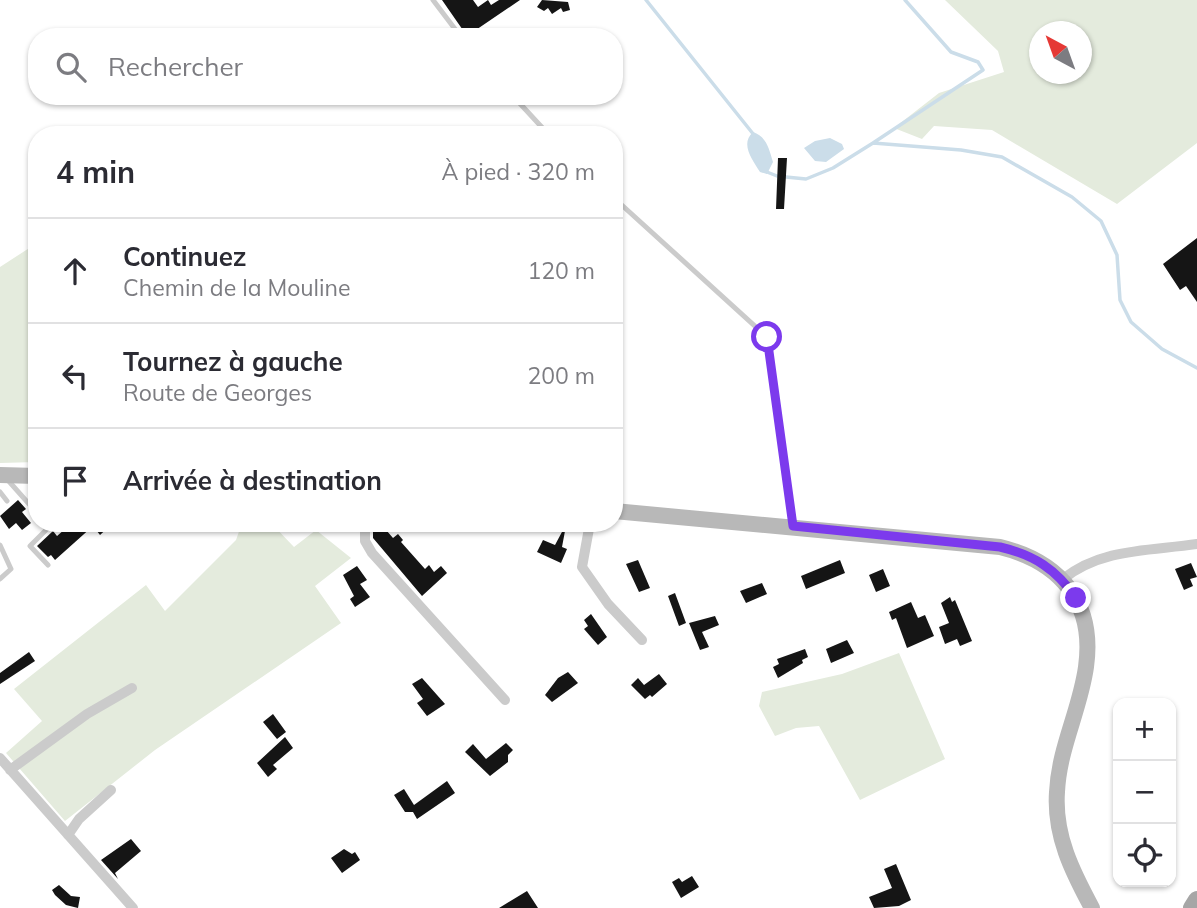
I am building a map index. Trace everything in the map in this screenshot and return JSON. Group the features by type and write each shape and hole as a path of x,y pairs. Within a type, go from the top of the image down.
{"main road":[{"path":"1192,908 1197,900"}],"street":[{"path":"2,475 28,475"},
{"path":"623,512 1000,547 1042,562 1063,579 1076,598 1087,626 1087,636 1086,668 1063,750 1056,793 1059,828 1067,864 1092,908"},
{"path":"365,532 365,541 372,552 505,700"},
{"path":"588,532 582,567 608,604 642,640"},
{"path":"1063,579 1078,567 1120,552 1197,544"},
{"path":"10,770 87,714 132,688"},
{"path":"0,758 132,908"},
{"path":"68,835 79,819 111,790"}],"lane":[{"path":"433,0 454,28"},
{"path":"521,105 541,126"},
{"path":"623,206 767,337 793,526"},
{"path":"2,475 28,503"},
{"path":"0,492 8,501"},
{"path":"44,532 30,546 48,565"},
{"path":"0,545 11,569 0,579"}],"shaded area":[{"path":"945,0 1197,0 1197,143 1117,204 992,130 934,126 922,139 894,128 939,93 1004,72 998,51"},
{"path":"28,249 28,462 0,463 0,267"},
{"path":"239,532 280,532 294,547 313,532 318,532 351,558 315,586 341,623 155,750 65,821 6,753 42,721 14,689 146,585 165,611 236,540"},
{"path":"899,653 945,759 860,800 819,726 796,728 775,736 759,706 762,692 842,674"}],"water":[{"path":"753,132 764,140 773,162 767,174 760,172 747,147 747,141"},
{"path":"830,138 842,144 844,149 826,162 815,161 804,148 815,141"}],"building":[{"path":"442,0 473,0 478,7 488,0 491,5 499,0 520,0 479,28 461,28"},
{"path":"542,0 568,2 570,10 563,12 561,8 552,14 548,8 544,11 537,7"},
{"path":"778,158 787,158 784,209 776,209"},
{"path":"1197,238 1197,302 1186,286 1180,290 1163,264"},
{"path":"18,500 26,509 22,512 28,519 28,525 22,530 16,523 9,529 0,516"},
{"path":"52,532 57,536 62,532 86,532 55,560 37,546"},
{"path":"373,532 388,532 393,538 398,534 403,540 401,542 425,569 429,565 434,572 441,566 447,573 422,596 373,538"},
{"path":"562,532 565,532 562,547 567,549 561,563 537,552 543,540 555,545"},
{"path":"638,560 650,588 639,592 626,564"},
{"path":"840,560 845,573 806,589 801,576"},
{"path":"1191,563 1197,577 1190,579 1193,586 1184,590 1175,569"},
{"path":"357,566 367,580 360,584 370,597 355,607 350,599 354,596 343,575"},
{"path":"883,569 890,586 876,592 869,575"},
{"path":"762,583 767,594 746,603 740,591"},
{"path":"675,593 686,623 679,626 668,596"},
{"path":"950,597 952,602 955,600 972,641 960,646 957,639 945,644 939,627 949,623 941,603"},
{"path":"911,602 918,618 925,615 934,636 907,648 896,618 892,620 889,612"},
{"path":"591,614 607,637 598,645 584,629 588,626 584,620"},
{"path":"715,616 719,625 702,632 709,647 700,650 689,623"},
{"path":"847,640 854,653 831,663 826,649"},
{"path":"805,649 808,657 802,660 803,663 778,678 773,667 779,664 777,659"},
{"path":"29,652 35,661 0,684 0,673"},
{"path":"568,672 578,683 552,702 545,695 558,678"},
{"path":"659,674 667,684 652,697 650,695 645,699 631,685 638,678 644,685"},
{"path":"422,678 445,704 427,716 417,703 423,699 412,684"},
{"path":"273,714 286,732 277,739 263,722"},
{"path":"285,737 293,748 273,765 277,769 268,777 257,763"},
{"path":"506,743 513,750 508,755 508,762 490,776 465,752 473,744 486,759"},
{"path":"447,781 455,793 417,819 413,812 405,812 394,795 404,789 414,805"},
{"path":"131,839 141,851 115,873 118,879 101,860"},
{"path":"344,849 352,854 355,852 360,860 342,873 331,858"},
{"path":"896,864 911,900 899,906 874,908 869,897 892,888 884,869"},
{"path":"692,876 699,887 681,898 672,882 679,878 682,882"},
{"path":"59,885 71,896 80,897 78,908 66,905 55,895 52,890"},
{"path":"527,891 538,908 499,908"}],"waterway":[{"path":"646,0 754,135"},
{"path":"873,143 983,70 978,62 951,52 905,0"},
{"path":"786,177 806,179 833,168 873,143 961,150 1002,157 1072,197 1101,221 1117,255 1120,300 1131,322 1162,349 1197,368"},
{"path":"767,172 777,176"}],"route":[{"path":"767,337 793,526 1000,547 1042,562 1063,579 1076,598"}]}
